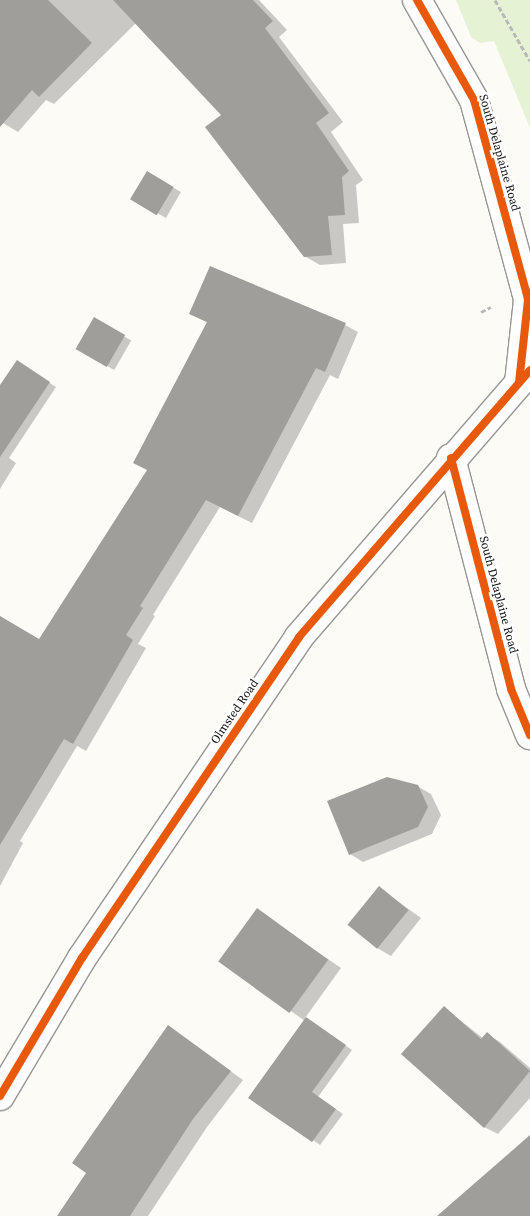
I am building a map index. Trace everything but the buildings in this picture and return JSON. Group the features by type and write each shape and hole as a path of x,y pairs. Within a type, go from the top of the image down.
{"street":[{"name":"South Delaplaine Road","path":"417,0 474,100 528,300 524,376"},
{"name":"Olmsted Road","path":"0,1096 82,958 299,637 451,458 524,376"},
{"name":"South Delaplaine Road","path":"451,458 511,689 530,735"}],"path":[{"path":"496,0 530,61"}],"green space":[{"path":"456,0 530,0 530,128 494,41 480,43 471,37"}],"cycle path":[{"path":"417,0 474,100 526,291 528,300 519,383"},
{"path":"0,1096 82,958 299,637 530,370"},
{"path":"451,458 511,689 530,735"}]}
